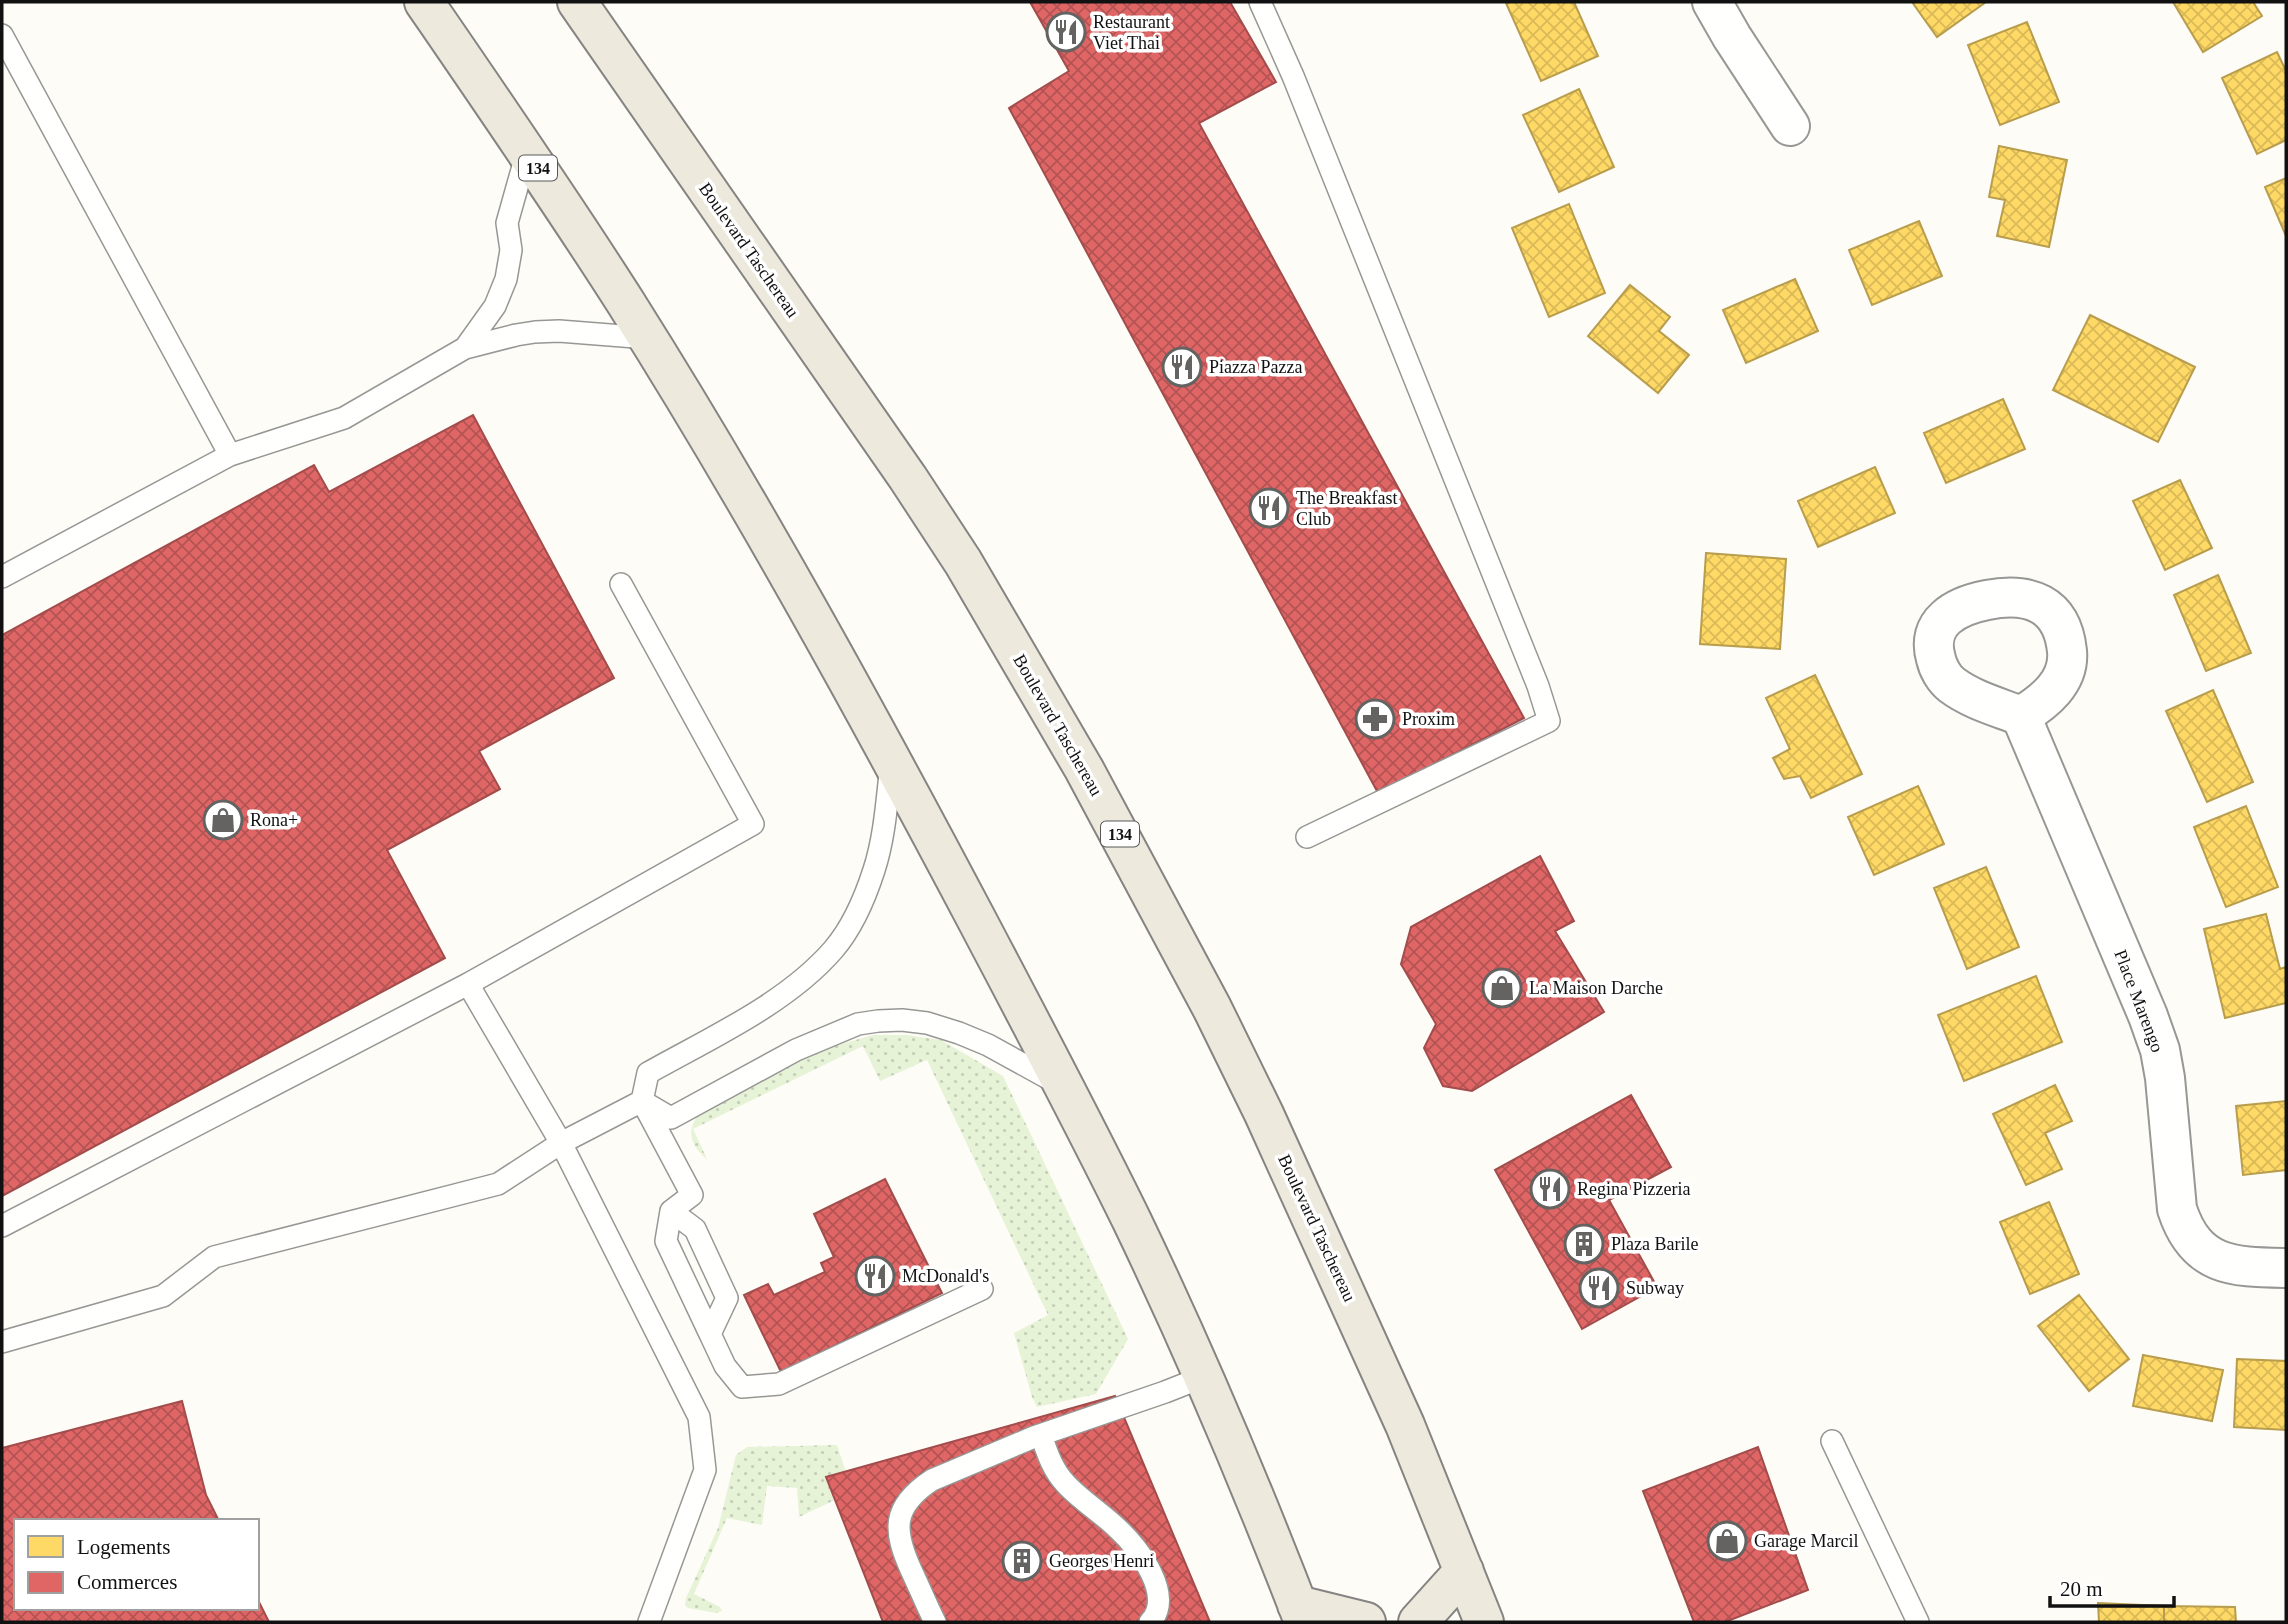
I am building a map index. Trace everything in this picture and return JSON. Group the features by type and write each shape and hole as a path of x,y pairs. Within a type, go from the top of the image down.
{"main road":[{"name":"134","path":"424,2 527,152 648,338 764,533 892,759 1064,1086 1132,1222 1203,1377 1301,1614"},
{"name":"Boulevard Taschereau","path":"577,2 964,562 1084,769 1212,1008 1265,1114 1375,1354 1484,1622"},
{"path":"1418,1622 1464,1571"},
{"path":"1301,1614 1366,1622"}],"street":[{"path":"1712,2 1790,126"},
{"name":"Place Marengo","path":"2021,716 2148,1016 2160,1051 2177,1209 2183,1227 2199,1249 2219,1262 2243,1267 2286,1268"}],"lane":[{"path":"1260,2 1293,76 1533,673 1549,721 1307,837"},
{"path":"2,35 230,455"},
{"path":"465,348 495,306 506,279 511,250 507,223 527,152"},
{"path":"2,577 230,455 344,418 465,348 535,332 559,331 648,338"},
{"path":"2,1226 468,984 753,824 621,584"},
{"path":"892,759 874,870 852,923 834,949 787,992 718,1035 648,1073 642,1101 692,1195 671,1211 666,1241 725,1366 742,1387 779,1384 982,1289"},
{"path":"468,984 561,1143 699,1417 705,1470 649,1622"},
{"path":"642,1101 671,1118 796,1050 833,1033 858,1024 902,1020 926,1023 979,1040 1064,1086"},
{"path":"2,1342 163,1296 214,1256 498,1184 561,1143 642,1101"},
{"path":"671,1211 695,1229 727,1298 710,1334"},
{"path":"935,1622 899,1541 897,1527 908,1499 932,1480 1041,1435 1203,1377"},
{"path":"1041,1435 1055,1471 1118,1529 1148,1568 1160,1599 1155,1617 1150,1622"},
{"path":"1832,1441 1918,1622"}],"green space":[{"path":"873,1035 907,1035 941,1040 1003,1076 1128,1339 1096,1394 1037,1407 1014,1333 1048,1315 927,1060 880,1081 863,1046 693,1129 707,1159 698,1150 691,1135 696,1118 821,1050"},
{"path":"837,1445 846,1472 826,1477 835,1500 799,1517 797,1488 767,1486 762,1525 727,1518 694,1594 720,1607 722,1611 716,1613 688,1608 685,1605 686,1598 718,1528 736,1455 747,1447"}],"building: Logements":[{"path":"1574,2 1598,56 1541,81 1506,3"},
{"path":"1912,2 1986,2 1937,37"},
{"path":"2173,2 2253,2 2262,16 2203,52"},
{"path":"2027,22 2059,102 2000,125 1968,45"},
{"path":"2277,52 2286,71 2286,140 2257,154 2222,78"},
{"path":"1579,89 1614,167 1559,192 1523,115"},
{"path":"1999,146 2067,160 2049,247 1997,236 2005,200 1989,197"},
{"path":"2286,178 2286,236 2265,187"},
{"path":"1569,204 1605,293 1549,317 1512,228"},
{"path":"1919,221 1942,276 1872,305 1849,250"},
{"path":"1795,279 1818,331 1746,363 1723,310"},
{"path":"1630,285 1670,317 1659,331 1689,355 1658,393 1588,336"},
{"path":"2090,315 2195,367 2158,442 2053,390"},
{"path":"2003,399 2025,449 1946,483 1924,433"},
{"path":"1875,467 1895,513 1818,547 1798,501"},
{"path":"2180,480 2212,548 2165,570 2133,501"},
{"path":"1706,553 1786,559 1780,649 1700,644"},
{"path":"2218,575 2251,653 2206,671 2174,595"},
{"path":"1815,675 1862,774 1811,798 1800,776 1784,779 1773,758 1790,749 1766,698"},
{"path":"2213,690 2253,782 2207,802 2166,711"},
{"path":"1918,786 1944,844 1874,875 1848,817"},
{"path":"2246,806 2278,887 2226,907 2194,827"},
{"path":"1986,867 2019,947 1967,969 1934,888"},
{"path":"2266,914 2280,969 2286,967 2286,1003 2225,1018 2204,929"},
{"path":"2036,976 2062,1042 1964,1081 1938,1015"},
{"path":"2055,1085 2072,1121 2045,1133 2062,1169 2026,1185 1993,1114"},
{"path":"2286,1101 2286,1170 2243,1175 2236,1106"},
{"path":"2049,1202 2079,1274 2030,1294 2000,1222"},
{"path":"2079,1295 2129,1359 2089,1391 2038,1326"},
{"path":"2143,1355 2223,1370 2212,1421 2133,1406"},
{"path":"2237,1359 2286,1361 2286,1430 2234,1427"},
{"path":"2098,1603 2164,1606 2164,1622 2099,1622"},
{"path":"2164,1606 2235,1607 2236,1622 2164,1622"}],"building: Commerces":[{"path":"1030,2 1230,2 1276,82 1199,123 1524,718 1378,793 1009,108 1069,71"},
{"name":"Rona+","path":"473,415 614,678 479,751 500,789 387,850 445,958 2,1196 2,635 314,465 329,492"},
{"name":"La Maison Darche","path":"1540,856 1574,921 1555,931 1604,1012 1472,1091 1443,1086 1424,1048 1436,1024 1401,964 1411,927"},
{"name":"Plaza Barile","path":"1631,1095 1671,1167 1609,1200 1657,1287 1582,1329 1495,1170"},
{"name":"McDonald's","path":"885,1179 942,1293 781,1372 744,1295 768,1284 774,1295 825,1272 821,1263 834,1257 814,1214"},
{"name":"Georges Henri","path":"1115,1396 1210,1622 883,1622 826,1477"},
{"path":"182,1401 206,1495 218,1519 14,1519 14,1610 259,1610 259,1602 269,1622 2,1622 2,1448"},
{"name":"Garage Marcil","path":"1758,1447 1808,1590 1725,1622 1694,1622 1643,1491"}],"place":[{"name":"Restaurant Viet Thai","path":"1066,32"},
{"name":"Piazza Pazza","path":"1182,367"},
{"name":"The Breakfast Club","path":"1269,508"},
{"name":"Proxim","path":"1375,719"},
{"name":"Rona+","path":"223,820"},
{"name":"La Maison Darche","path":"1502,988"},
{"name":"Regina Pizzeria","path":"1550,1189"},
{"name":"Plaza Barile","path":"1584,1244"},
{"name":"McDonald's","path":"875,1276"},
{"name":"Subway","path":"1599,1288"},
{"name":"Garage Marcil","path":"1727,1541"},
{"name":"Georges Henri","path":"1022,1561"}]}
